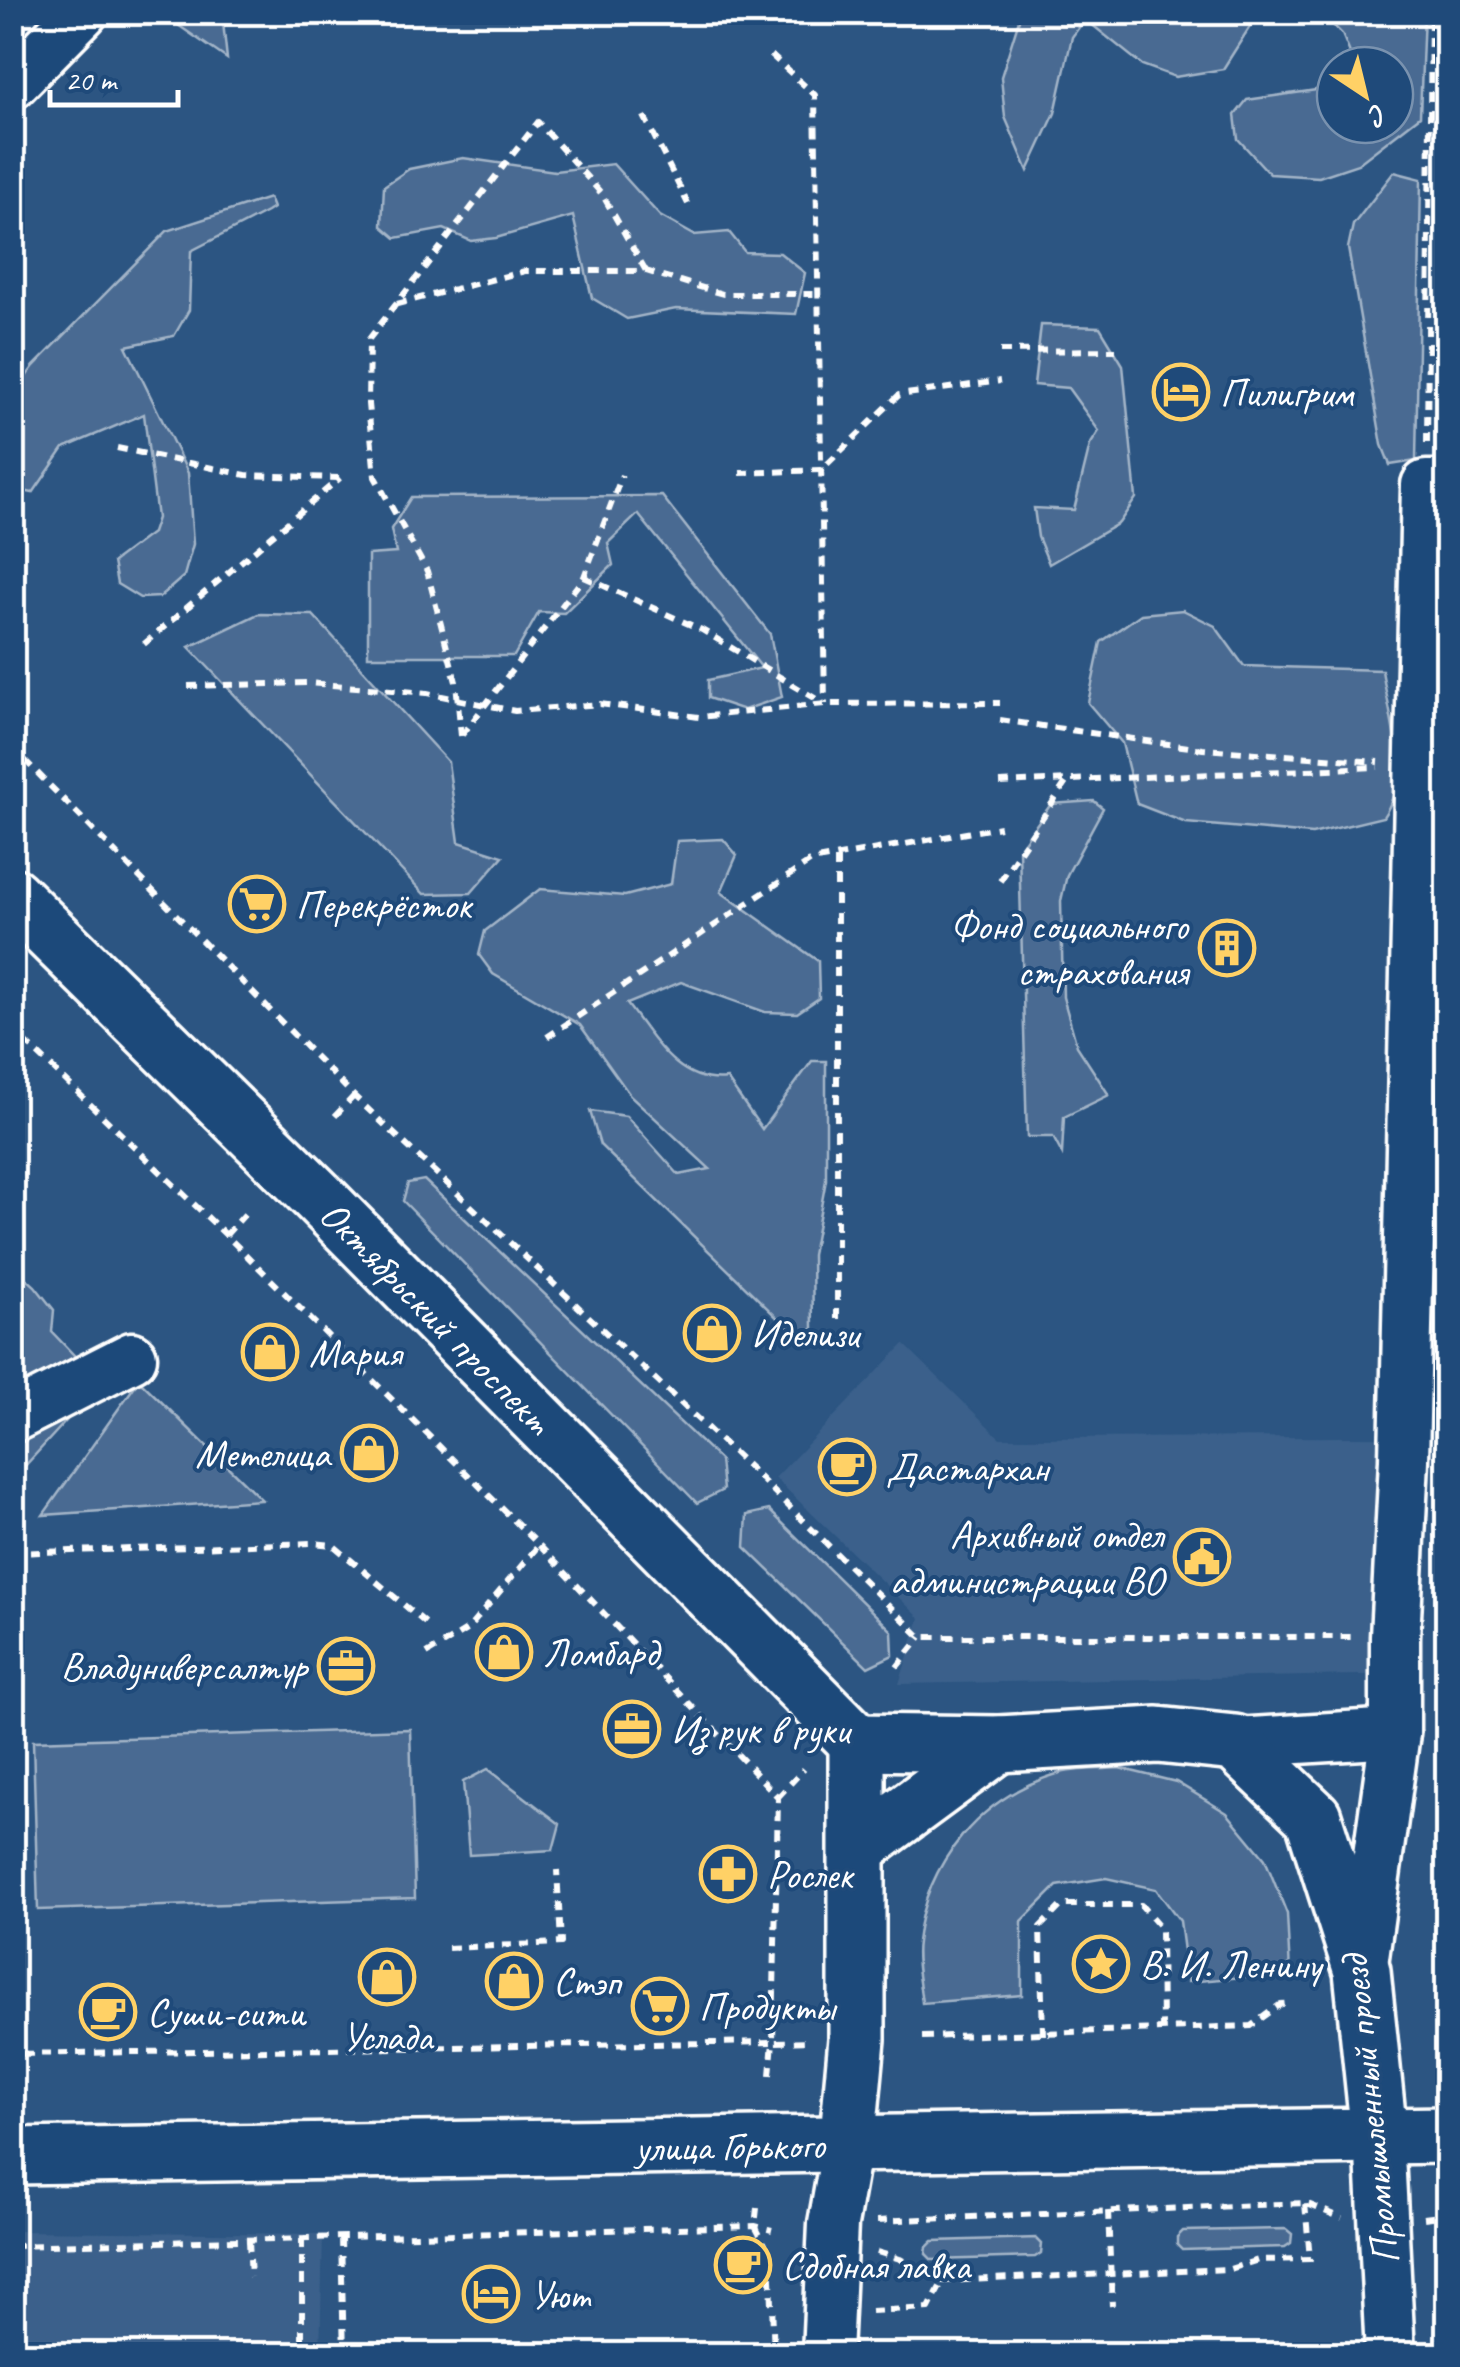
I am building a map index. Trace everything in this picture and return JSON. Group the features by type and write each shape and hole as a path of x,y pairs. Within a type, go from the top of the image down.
{"main road":[{"name":"Октябрьский проспект","path":"12,896 331,1210 857,1742"},
{"path":"847,2146 858,2039 857,1742 999,1744 1158,1735 1234,1743"},
{"name":"Промышленный проезд","path":"1234,1743 1313,1818 1362,1971 1379,2134"},
{"path":"858,1847 999,1744"},
{"name":"улица Горького","path":"12,2156 1448,2134"}],"street":[{"path":"12,84 84,12"},
{"path":"1362,1971 1395,1733 1420,766 1437,485"},
{"path":"12,1418 132,1357"},
{"path":"1234,1743 1395,1733"},
{"name":"Промышленный проезд","path":"1379,2134 1390,2354"},
{"path":"827,2354 834,2224 847,2146"}],"path":[{"path":"1431,12 1437,485"},
{"path":"771,54 815,94 824,704"},
{"path":"644,116 688,204"},
{"path":"622,475 584,577 461,736 456,682 426,571 375,478 368,404 369,340 538,122 602,194 646,272"},
{"path":"397,304 525,271 646,272 723,294 818,294"},
{"path":"1000,351 1116,350"},
{"path":"740,473 821,470 898,395 1000,381"},
{"path":"117,448 246,475 340,478 144,644"},
{"path":"584,577 702,630 824,704"},
{"path":"188,686 308,684 427,692 516,711 600,704 699,717 824,704 1000,703"},
{"path":"1000,720 1203,749 1420,766"},
{"path":"12,748 354,1096 753,1470 922,1637 1395,1637"},
{"path":"1000,782 1420,766"},
{"path":"1000,881 1068,780"},
{"path":"548,1037 810,861 1000,826"},
{"path":"836,1319 837,856"},
{"path":"12,1029 226,1234 539,1545 778,1797"},
{"path":"336,1116 354,1096"},
{"path":"226,1234 246,1213"},
{"path":"12,1553 312,1542 332,1545 429,1626"},
{"path":"427,1654 468,1629 539,1545"},
{"path":"897,1668 922,1637"},
{"path":"770,2075 778,1797 804,1769"},
{"path":"448,1948 560,1943 557,1870"},
{"path":"1043,2035 1040,1927 1062,1904 1141,1905 1161,1928 1162,2029"},
{"path":"1434,2000 1448,2000"},
{"path":"922,2037 1251,2026 1281,2004 1291,2003"},
{"path":"12,2054 821,2040"},
{"path":"862,2253 900,2259 942,2281 1230,2269 1258,2260 1310,2259 1305,2203"},
{"path":"877,2254 876,2221 1305,2203 1347,2220"},
{"path":"757,2208 755,2226 770,2254 774,2354"},
{"path":"1108,2211 1112,2306"},
{"path":"1422,2218 1448,2214"},
{"path":"12,2246 755,2226 772,2230"},
{"path":"341,2238 344,2354"},
{"path":"302,2239 302,2354"},
{"path":"249,2241 250,2277"},
{"path":"1448,2246 1448,2303"},
{"path":"858,2312 929,2308 942,2281"}],"shaded area":[{"path":"1021,12 1254,13 1251,25 1223,69 1175,77 1142,65 1085,19 1072,37 1055,113 1028,171 1005,117 1001,77"},
{"path":"170,13 222,13 227,59 175,23"},
{"path":"1321,13 1424,13 1420,116 1415,120 1415,45 1347,45 1342,34"},
{"path":"1315,90 1315,145 1383,145 1358,164 1319,177 1270,174 1238,139 1235,115 1247,100"},
{"path":"463,158 555,171 613,164 660,216 694,235 729,232 745,252 780,253 805,273 796,314 676,309 627,319 592,298 573,216 496,238 471,241 444,229 396,238 382,226 384,186 409,169"},
{"path":"1394,172 1421,179 1416,461 1390,465 1382,445 1348,248 1353,225"},
{"path":"269,198 273,208 191,251 189,310 174,336 126,346 188,473 193,544 184,576 160,597 140,598 117,584 113,562 152,533 157,518 144,414 64,448 33,493 13,489 13,394 34,366 167,231"},
{"path":"1041,325 1100,327 1123,365 1136,498 1119,523 1049,564 1038,537 1034,508 1074,510 1090,445 1099,431 1068,388 1034,385"},
{"path":"662,496 770,634 782,697 744,710 708,698 708,680 762,668 638,514 608,543 613,565 564,613 539,612 514,656 368,656 368,555 396,553 391,529 411,497"},
{"path":"1183,610 1215,626 1244,666 1382,670 1397,765 1396,784 1383,817 1312,834 1186,823 1137,804 1122,743 1088,703 1101,642 1141,614"},
{"path":"258,614 313,615 448,762 459,842 503,856 471,893 424,894 189,647"},
{"path":"1094,801 1103,808 1067,875 1061,901 1063,997 1077,1046 1109,1095 1064,1117 1062,1154 1053,1137 1027,1137 1019,849 1051,804"},
{"path":"723,839 737,855 721,892 818,961 819,998 797,1013 765,1012 681,982 627,1004 658,1045 681,1067 694,1075 727,1079 762,1129 812,1061 826,1061 826,1180 812,1255 813,1329 796,1336 600,1145 590,1111 626,1116 679,1175 710,1169 630,1095 580,1025 493,974 479,955 485,931 540,889 625,896 671,884 677,841"},
{"path":"424,1180 720,1460 723,1490 697,1503 403,1201 408,1183"},
{"path":"13,1266 54,1310 52,1332 91,1373 88,1397 13,1479"},
{"path":"904,1344 1000,1438 1413,1437 1408,1674 899,1684 920,1618 775,1478"},
{"path":"139,1380 262,1500 43,1515"},
{"path":"769,1510 892,1631 893,1655 868,1667 745,1547 747,1515"},
{"path":"410,1729 415,1898 38,1910 33,1741"},
{"path":"1119,1768 1176,1782 1227,1813 1265,1859 1287,1914 1290,1973 1188,1982 1180,1921 1156,1889 1106,1878 1057,1886 1022,1921 1022,1995 922,2003 916,1957 922,1913 945,1860 962,1837 981,1816 1029,1785 1064,1772"},
{"path":"488,1769 560,1824 553,1850 469,1855 463,1782"},
{"path":"1286,2229 1292,2234 1291,2243 1285,2247 1182,2250 1177,2245 1177,2237 1183,2231"},
{"path":"13,2231 323,2234 320,2354 13,2354"},
{"path":"1036,2238 1042,2244 1041,2253 1035,2257 932,2260 926,2254 933,2241"}],"place":[{"name":"Пилигрим","path":"1181,392"},
{"name":"Перекрёсток","path":"257,904"},
{"name":"Фонд социального страхования","path":"1227,948"},
{"name":"Иделизи","path":"712,1333"},
{"name":"Мария","path":"270,1352"},
{"name":"Метелица","path":"369,1453"},
{"name":"Дастархан","path":"847,1467"},
{"name":"Архивный отдел администрации ВО","path":"1202,1557"},
{"name":"Ломбард","path":"504,1652"},
{"name":"Владуниверсалтур","path":"346,1666"},
{"name":"Из рук в руки","path":"632,1729"},
{"name":"Рослек","path":"728,1874"},
{"name":"В. И. Ленину","path":"1101,1964"},
{"name":"Услада","path":"387,1977"},
{"name":"Стэп","path":"514,1981"},
{"name":"Продукты","path":"660,2006"},
{"name":"Суши-сити","path":"108,2012"},
{"name":"Сдобная лавка","path":"743,2265"},
{"name":"Уют","path":"491,2294"}]}
